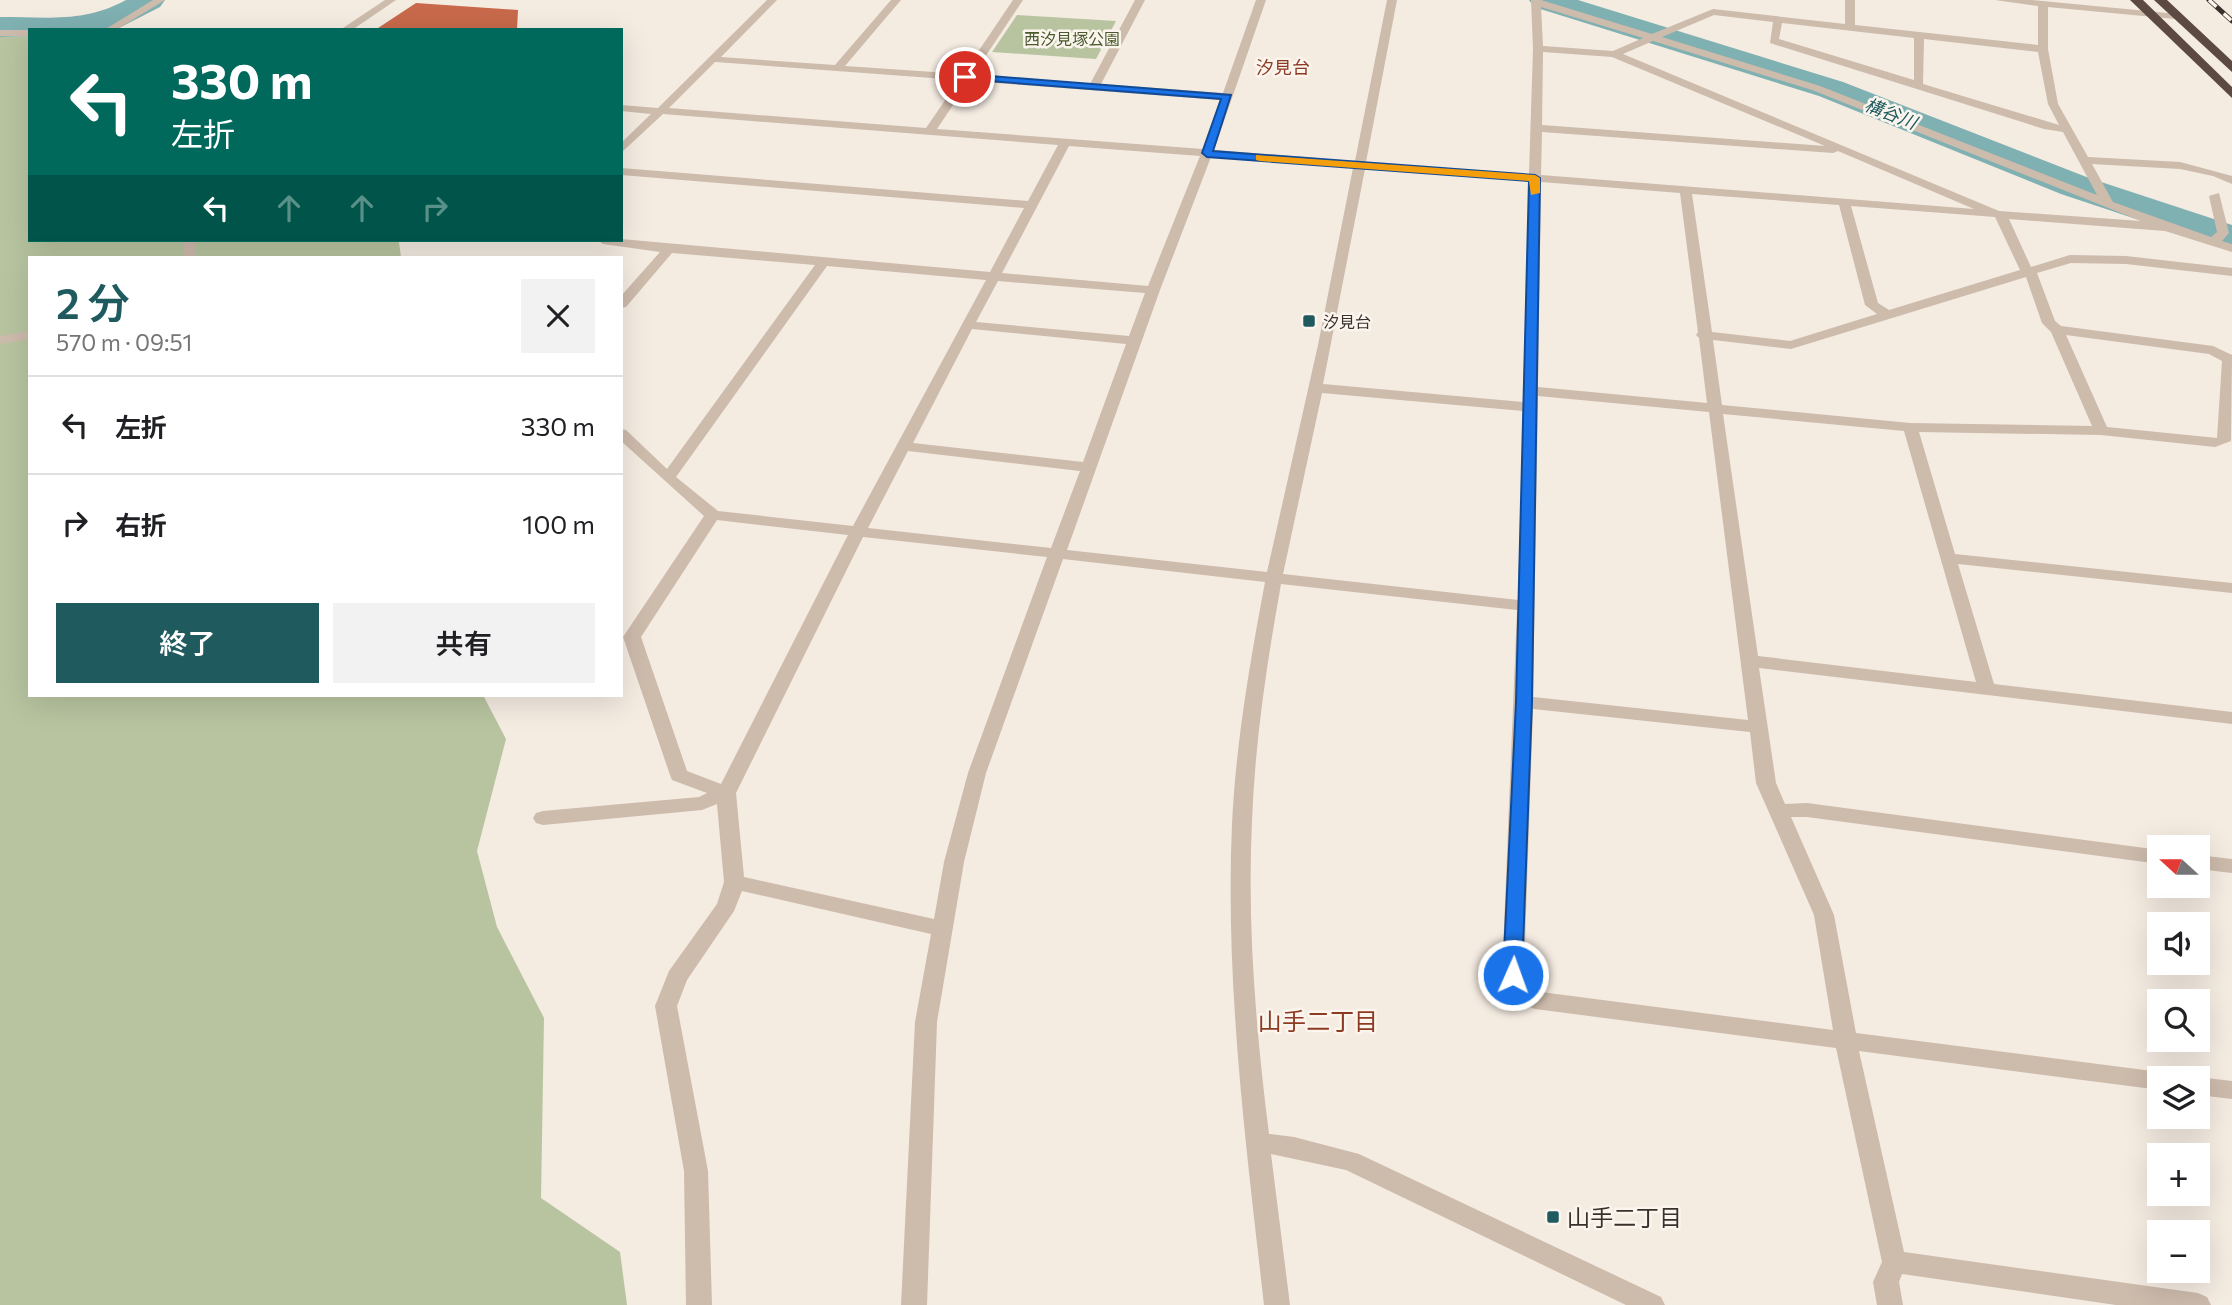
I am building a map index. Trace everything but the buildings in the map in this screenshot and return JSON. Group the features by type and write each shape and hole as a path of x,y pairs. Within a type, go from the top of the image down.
{"highway":[{"path":"2136,0 2232,94"},
{"path":"2160,0 2232,68"}],"street":[{"path":"112,28 160,0"},
{"path":"348,28 390,0"},
{"path":"623,148 772,0"},
{"path":"838,68 896,0"},
{"path":"929,132 1018,0"},
{"path":"1094,87 1140,0"},
{"path":"914,1305 926,1022 954,862 976,773 1153,290 1207,153 1261,0"},
{"path":"1277,1305 1257,1143 1243,952 1242,819 1258,669 1392,0"},
{"path":"1850,0 1850,27"},
{"path":"2000,0 2175,16"},
{"path":"2147,1079 1535,1000 1513,975 1524,702 1538,48 1536,1 1654,35 1816,88 2104,198 2166,227"},
{"path":"2043,5 2043,49 2053,104 2120,224"},
{"path":"1614,54 1713,12 2043,49"},
{"path":"1778,19 1774,41 2048,127 2067,129"},
{"path":"0,33 28,33"},
{"path":"1913,84 1919,82 1919,35"},
{"path":"1538,48 1614,54 2002,216 2026,270 2032,276 2049,323 2057,330 2101,432"},
{"path":"712,59 1227,97"},
{"path":"623,108 2166,227 2218,238 2232,248"},
{"path":"1536,128 1847,151"},
{"path":"699,1305 696,1171 666,1006 677,976 727,906 734,882 726,793 858,531 1065,143"},
{"path":"2084,160 2184,168 2221,174 2232,180"},
{"path":"623,171 1031,205"},
{"path":"1686,192 1703,335 1716,408 1766,783 1776,811 1824,915 1846,1041 1894,1262 1886,1282 1890,1305"},
{"path":"2215,196 2218,238"},
{"path":"1844,203 1872,305 1886,314"},
{"path":"618,242 669,249 1153,290"},
{"path":"623,302 669,249"},
{"path":"1703,335 1791,345 2026,270 2070,259 2126,260 2232,272"},
{"path":"668,478 824,262"},
{"path":"968,325 1135,341"},
{"path":"1530,390 1910,428 2101,432 2215,443 2224,441 2229,359 2227,353 2057,330"},
{"path":"0,340 28,335"},
{"path":"1316,388 1529,407"},
{"path":"1910,428 1986,687"},
{"path":"623,435 668,478 713,515 1526,606"},
{"path":"903,446 1089,467"},
{"path":"713,515 632,637 678,775 726,793"},
{"path":"1950,558 2232,588"},
{"path":"1750,661 2232,718"},
{"path":"1524,702 1757,727"},
{"path":"543,818 702,803 726,793"},
{"path":"1776,811 1807,810 2147,855"},
{"path":"2210,863 2232,866"},
{"path":"734,882 943,929"},
{"path":"2210,1087 2232,1090"},
{"path":"1257,1143 1294,1147 1351,1161 1652,1305"},
{"path":"1894,1262 2198,1305"}],"green space":[{"name":"西汐見塚公園","path":"1017,15 1116,21 1096,59 992,52"},
{"path":"28,36 28,242 399,242 401,256 28,256 28,697 484,697 506,739 477,851 497,927 544,1018 541,1198 620,1252 627,1305 0,1305 0,37"}],"waterway":[{"path":"0,27 82,26 111,21 149,0"},
{"name":"構谷川","path":"1545,0 1831,89 2075,186 2232,239"}],"railway":[{"path":"2209,0 2232,21"}],"slow traffic":[{"path":"1260,158 1535,178 1534,193"}],"place":[{"name":"汐見台","path":"1309,321"},
{"name":"山手二丁目","path":"1553,1217"}],"district":[{"name":"汐見台","path":"1283,67"},
{"name":"山手二丁目","path":"1318,1020"}],"route":[{"path":"965,77 1227,97 1207,153 1535,178 1524,702 1513,975"}]}
